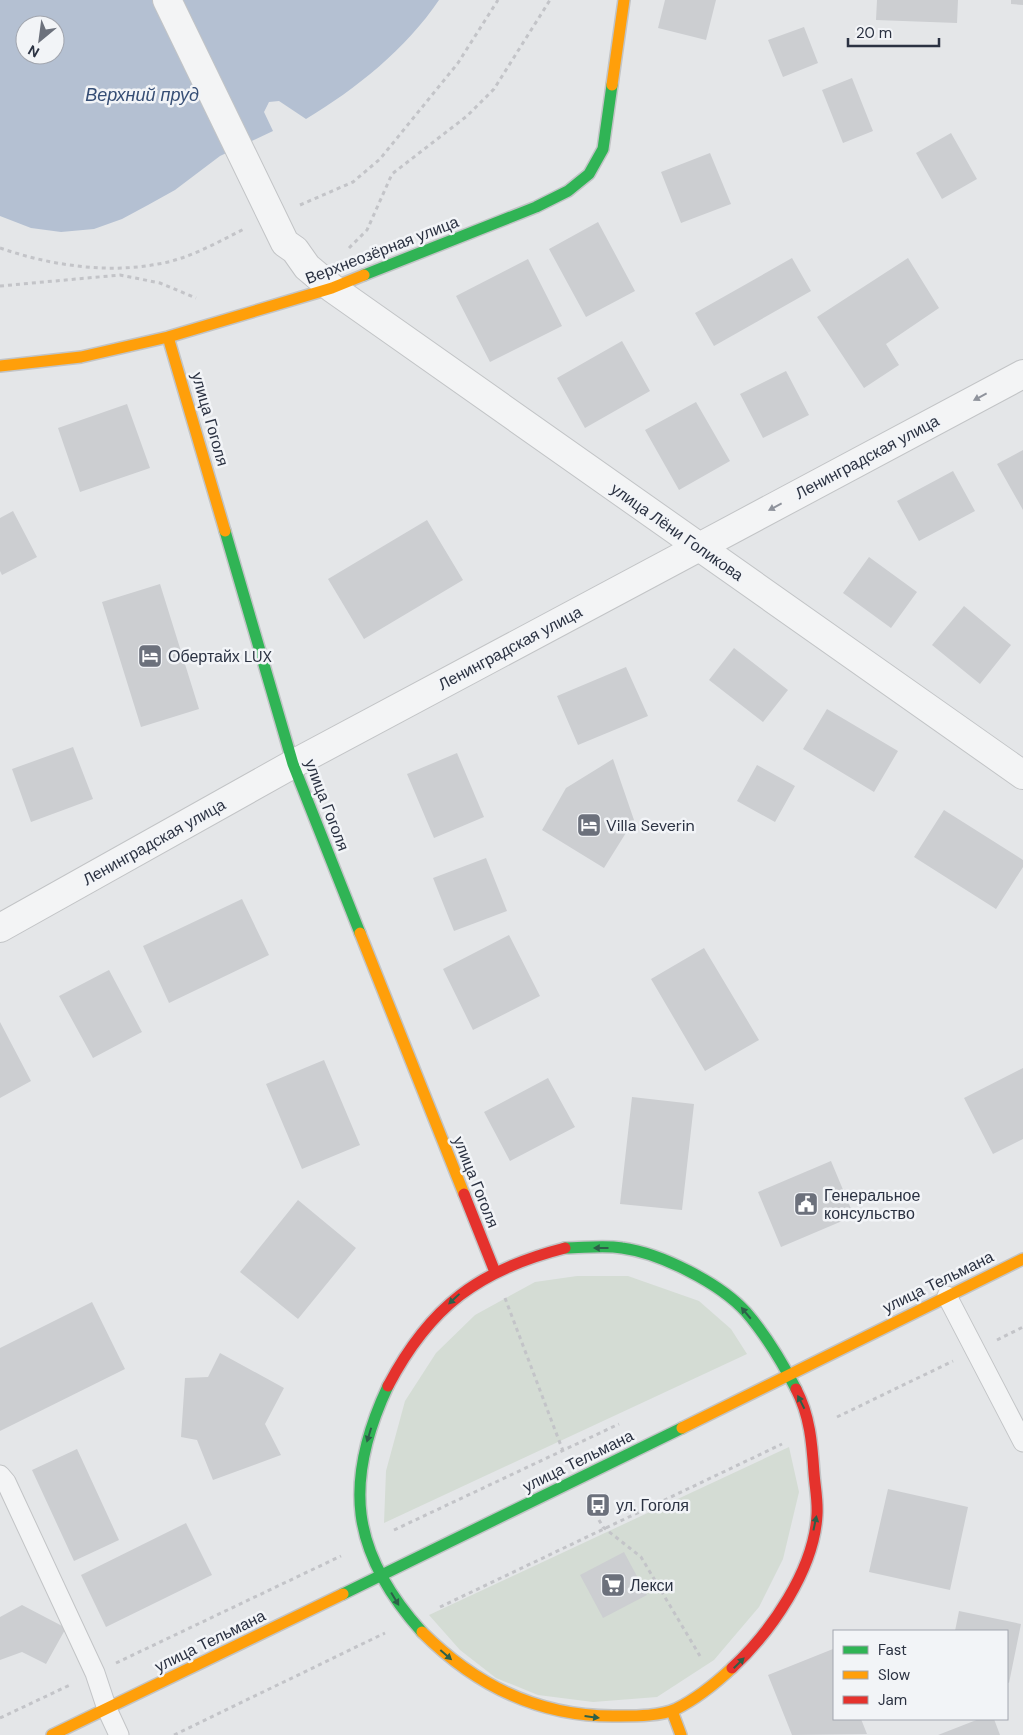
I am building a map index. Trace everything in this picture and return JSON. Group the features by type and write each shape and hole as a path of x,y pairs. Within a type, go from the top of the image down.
{"street":[{"name":"улица Лёни Голикова","path":"167,0 284,243 295,250 307,267 332,288 1023,775"},
{"name":"Верхнеозёрная улица","path":"0,366 82,356 168,337 332,288 536,207 568,191 589,174 603,149 624,0"},
{"name":"улица Гоголя","path":"168,337 293,764 495,1272"},
{"name":"Ленинградская улица","path":"0,928 293,764 1023,374"},
{"path":"565,1248 624,1248 657,1259 713,1288 744,1310 787,1375 805,1408 809,1431 817,1518 806,1558 778,1617 740,1664 716,1683 672,1711 601,1718 558,1713 509,1697 470,1675 411,1621 396,1602 367,1543 359,1506 359,1480 366,1445 376,1414 400,1364 434,1319 458,1295 495,1272 523,1258 565,1248"},
{"name":"улица Тельмана","path":"52,1735 382,1575 1023,1259"},
{"path":"672,1711 681,1735"}],"lane":[{"path":"947,1296 1023,1442"},
{"path":"0,1475 6,1482 95,1673 107,1709 119,1735"}],"path":[{"path":"0,248 61,264 112,267 158,264 206,248 270,215 332,192 353,182 380,159 458,63 498,0"},
{"path":"348,249 367,230 392,174 468,116 494,89 550,0"},
{"path":"0,286 120,275 160,283 199,299"},
{"path":"495,1272 563,1450"},
{"path":"174,1735 603,1527 809,1431 1023,1327"},
{"path":"0,1718 624,1422"},
{"path":"603,1527 641,1557 716,1683"}],"shaded area":[{"path":"577,1276 628,1276 699,1301 731,1329 747,1354 384,1523 386,1471 405,1401 436,1353 475,1315 535,1282"},
{"path":"789,1447 799,1492 783,1559 759,1607 714,1660 657,1697 593,1702 538,1695 496,1678 460,1650 429,1615"}],"water":[{"name":"Верхний пруд","path":"0,0 439,0 411,35 379,67 343,95 306,119 279,101 269,102 264,112 273,131 220,156 175,190 122,219 94,229 61,232 31,228 0,216"}],"building":[{"path":"665,0 716,0 706,40 658,28"},
{"path":"877,0 958,0 957,23 876,20"},
{"path":"1011,0 1023,0 1023,5 1011,4"},
{"path":"804,27 818,63 783,77 768,40"},
{"path":"852,78 873,131 843,143 822,90"},
{"path":"951,133 977,179 942,199 916,153"},
{"path":"710,153 731,204 681,223 661,172"},
{"path":"598,222 635,291 586,317 549,249"},
{"path":"792,258 811,291 714,346 695,313"},
{"path":"908,258 939,308 886,344 899,365 864,388 817,317"},
{"path":"528,259 562,326 490,362 456,296"},
{"path":"622,341 650,391 585,428 557,378"},
{"path":"786,371 809,415 763,438 740,394"},
{"path":"696,402 730,461 679,490 645,430"},
{"path":"127,404 150,468 80,492 58,428"},
{"path":"1023,450 1023,510 997,464"},
{"path":"953,471 975,511 919,541 897,501"},
{"path":"13,511 37,557 2,575 0,571 0,518"},
{"path":"427,520 463,580 364,639 328,579"},
{"path":"869,557 917,592 891,628 843,593"},
{"name":"Обертайх LUX","path":"160,584 199,709 141,727 102,602"},
{"path":"964,606 1011,645 980,684 932,645"},
{"path":"734,648 788,690 763,722 709,680"},
{"path":"626,667 648,716 578,745 557,696"},
{"path":"827,709 898,751 874,792 803,749"},
{"path":"73,747 93,799 31,822 12,769"},
{"path":"457,753 484,817 434,838 407,774"},
{"path":"613,759 634,820 604,868 542,830 566,788"},
{"path":"757,765 795,786 775,822 737,801"},
{"path":"944,810 1023,860 1023,867 996,909 914,857"},
{"path":"486,858 507,911 454,931 433,878"},
{"path":"242,899 269,955 169,1003 143,946"},
{"path":"509,935 540,996 473,1030 443,969"},
{"path":"704,948 759,1040 705,1071 651,979"},
{"path":"109,970 142,1032 93,1058 59,996"},
{"path":"0,1022 31,1081 0,1098"},
{"path":"324,1060 360,1145 302,1169 266,1084"},
{"path":"1023,1068 1023,1139 993,1154 964,1098"},
{"path":"548,1078 575,1127 510,1161 484,1112"},
{"path":"632,1097 694,1104 682,1210 620,1204"},
{"name":"Генеральное консульство","path":"831,1161 854,1216 781,1247 758,1192"},
{"path":"298,1200 356,1248 298,1319 240,1272"},
{"path":"92,1302 125,1369 0,1431 0,1348"},
{"path":"220,1353 284,1388 265,1424 281,1455 213,1480 197,1440 181,1437 185,1378 208,1377"},
{"path":"77,1449 119,1540 74,1561 32,1470"},
{"path":"888,1489 968,1507 950,1590 869,1572"},
{"path":"186,1523 212,1575 106,1627 81,1575"},
{"name":"Лекси","path":"624,1552 647,1595 603,1618 580,1575"},
{"path":"22,1605 66,1628 46,1664 22,1652 0,1660 0,1617"},
{"path":"959,1611 1021,1624 1009,1683 1008,1630 955,1630"},
{"path":"833,1649 833,1720 861,1720 867,1734 792,1735 768,1675"},
{"path":"976,1720 994,1720 1000,1735 938,1735"}],"traffic: fast":[{"path":"364,275 536,207 568,191 589,174 603,149 612,85"},
{"path":"225,531 293,764 360,933"},
{"path":"565,1248 608,1247 637,1251 671,1263 705,1280 721,1290 746,1312 773,1349 796,1389"},
{"path":"388,1386 374,1421 364,1454 360,1485 361,1515 368,1544 380,1573 398,1602 422,1632"},
{"path":"343,1594 682,1428"}],"traffic: slow":[{"path":"612,85 624,0"},
{"path":"0,366 81,357 168,337 332,288 364,275"},
{"path":"168,337 225,531"},
{"path":"360,933 464,1194"},
{"path":"682,1428 1023,1259"},
{"path":"52,1735 343,1594"},
{"path":"422,1632 465,1669 512,1695 538,1705 591,1715 641,1716 670,1711 698,1696 732,1668"},
{"path":"672,1711 681,1735"}],"traffic: jam":[{"path":"464,1194 495,1272"},
{"path":"388,1386 421,1334 460,1295 482,1280 507,1268 534,1257 565,1248"},
{"path":"732,1668 761,1637 788,1599 808,1557 814,1536 817,1504 811,1440 804,1409 796,1389"}],"place":[{"name":"Обертайх LUX","path":"150,656"},
{"name":"Villa Severin","path":"589,825"},
{"name":"Генеральное консульство","path":"806,1204"},
{"name":"ул. Гоголя","path":"598,1505"},
{"name":"Лекси","path":"613,1585"}]}
